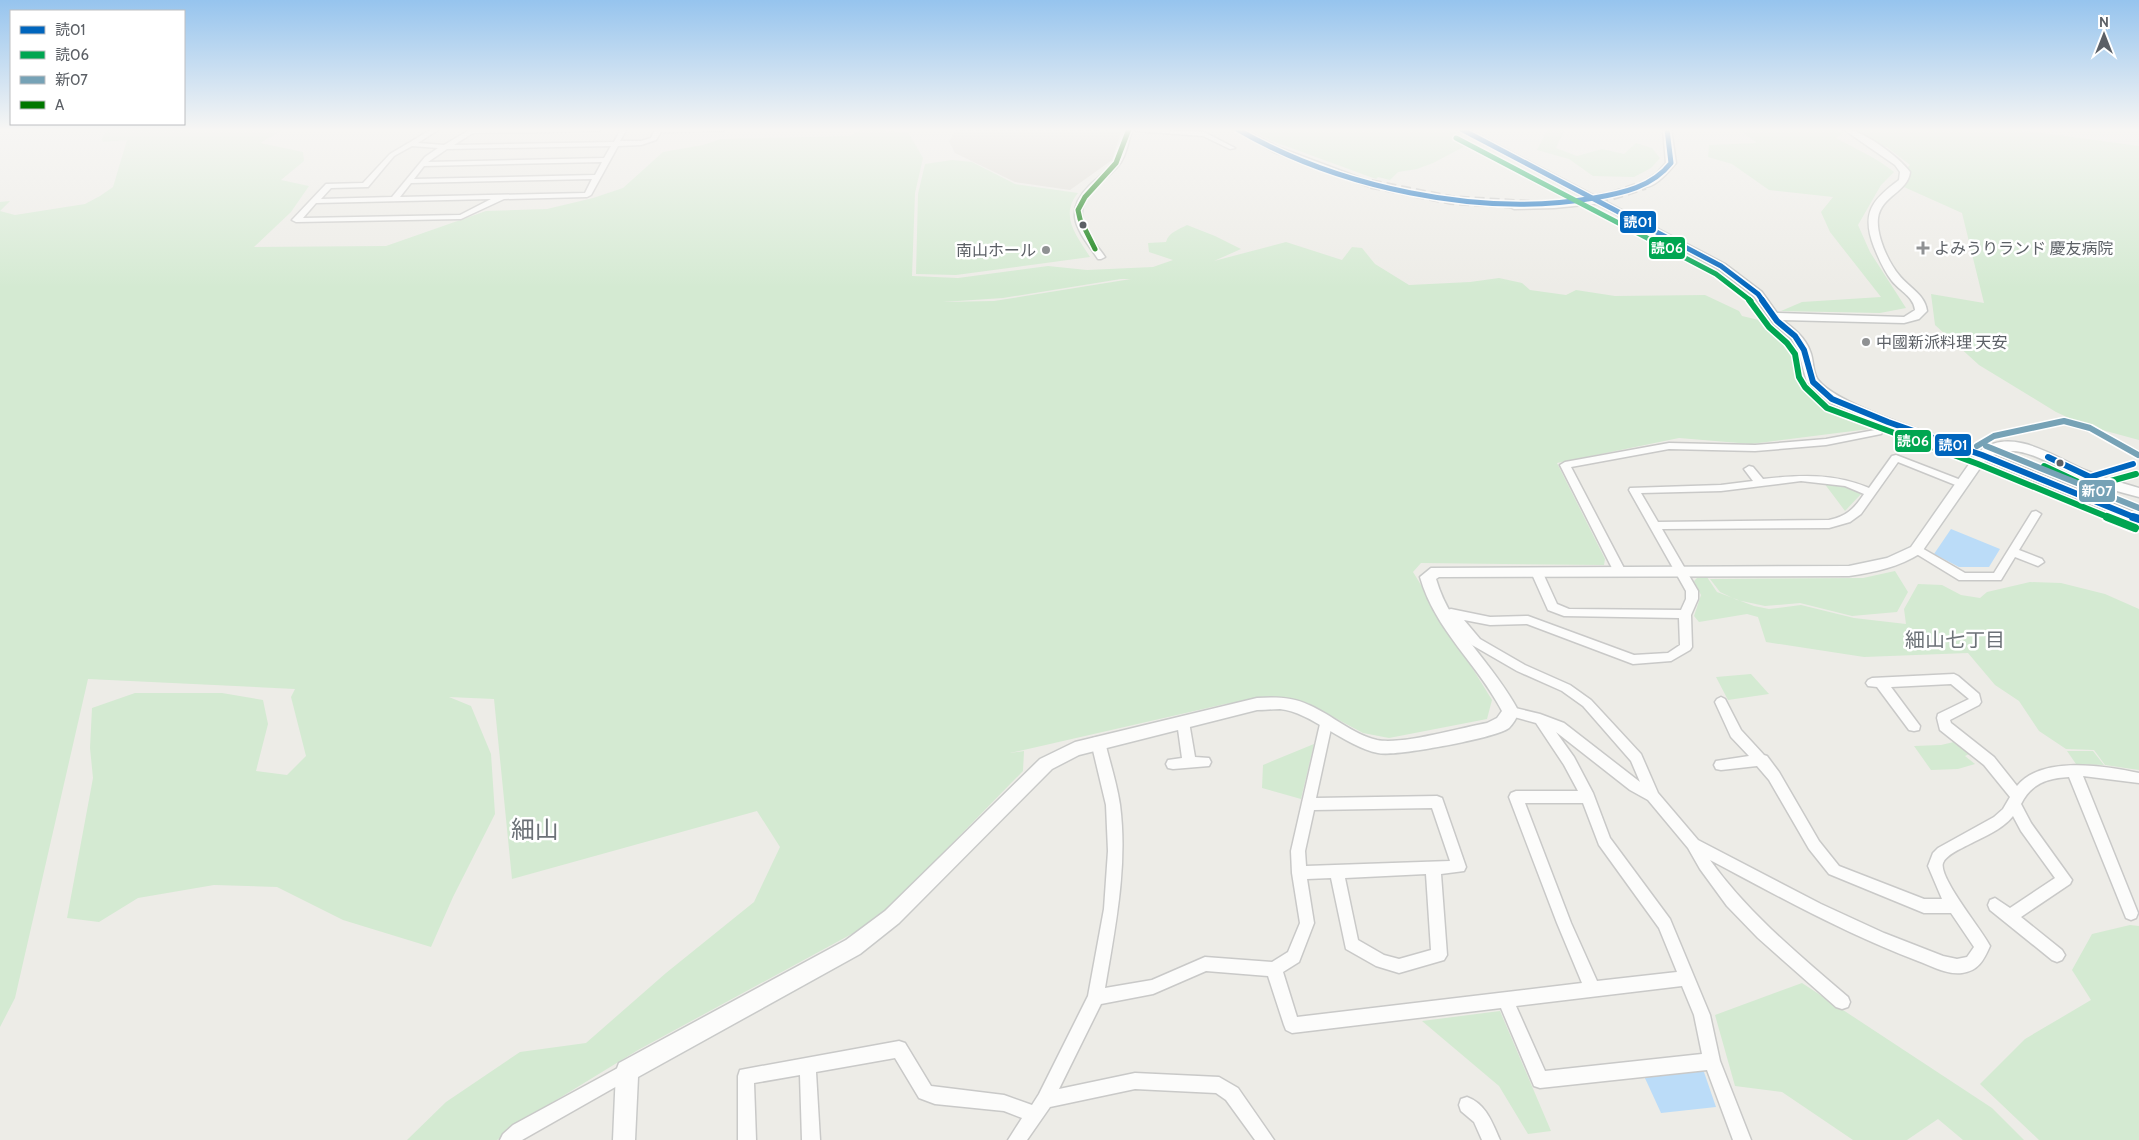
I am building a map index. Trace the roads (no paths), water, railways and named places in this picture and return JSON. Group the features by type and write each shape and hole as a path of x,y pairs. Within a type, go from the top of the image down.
{"street":[{"path":"368,182 365,185 329,186 296,220 461,217 502,197"},
{"path":"394,199 408,182"},
{"path":"315,201 587,195 593,182"},
{"path":"1097,182 1086,194 1079,206 1081,226 1101,258"},
{"path":"1366,182 1371,184"},
{"path":"1564,182 1721,266 1758,294 1774,316 1802,346 1809,374 1822,392 1855,410 1982,456 2139,519"},
{"path":"1774,316 1904,320 1915,317 1921,311 1918,302 1896,280 1886,262 1872,228 1876,209 1883,196 1902,182"},
{"path":"1514,207 1554,206 1601,201"},
{"path":"1620,572 1565,465 1669,446 1755,448 1826,442 1878,432 1888,422"},
{"path":"1653,796 1635,786 1559,727 1540,719 1511,712 1505,700 1468,653 1428,577 1436,572 1849,571 1901,560 1916,550 1982,456 1997,446 2020,447 2037,452 2108,484 2139,492"},
{"path":"1656,526 1830,524 1846,520 1857,512 1896,458 1962,484"},
{"path":"1748,469 1760,482"},
{"path":"1448,613 1490,621 1528,620 1574,640 1633,660 1641,661 1671,657 1686,647 1685,615 1692,599 1692,591 1634,490 1721,488 1801,478 1847,483 1871,493"},
{"path":"1916,550 1962,577 1997,577 2036,514"},
{"path":"2014,552 2038,562"},
{"path":"1537,572 1552,607 1568,612 1674,613 1685,615"},
{"path":"1448,613 1476,642 1521,668 1566,688 1587,703 1636,758 1653,796 1693,844 1705,865 1738,907 1763,933 1842,1002"},
{"path":"1914,726 1877,683 1954,679 1975,697 1975,702 1943,718 1944,726 1988,761 2015,800 2026,827 2065,880 2010,916"},
{"path":"1722,702 1736,732 1774,776 1814,845 1834,870 1924,906 1955,906"},
{"path":"509,1140 519,1130 853,947 892,917 1046,764 1075,749 1257,704 1281,703 1303,709 1355,739 1379,747 1403,746 1490,729 1503,724 1511,712"},
{"path":"1540,719 1570,761 1588,797 1604,841 1665,924 1702,1015 1712,1061 1742,1140"},
{"path":"1183,722 1190,763"},
{"path":"1096,997 1153,988 1204,964 1274,969 1294,957 1307,923 1299,873 1298,851 1326,724"},
{"path":"1017,1140 1046,1100 1096,997 1111,909 1116,851 1113,805 1098,742"},
{"path":"1721,765 1762,760"},
{"path":"1173,764 1204,762"},
{"path":"1693,844 1785,893 1860,929 1943,963 1952,966 1966,966 1977,959 1982,946 1945,891 1935,866 1939,855 2001,820 2028,783 2046,775 2074,772 2116,774 2139,778"},
{"path":"2074,772 2131,913"},
{"path":"1588,797 1516,797 1564,923 1592,989"},
{"path":"1299,873 1459,867 1437,802 1308,804"},
{"path":"1337,872 1352,944 1381,961 1399,966 1439,955 1433,868"},
{"path":"1995,905 2057,955"},
{"path":"1274,969 1292,1024 1688,978"},
{"path":"1505,999 1540,1080 1712,1061"},
{"path":"747,1140 746,1076 899,1049 925,1092 935,1096 1004,1104 1034,1114"},
{"path":"808,1065 811,1140"},
{"path":"624,1140 628,1071"},
{"path":"1046,1100 1135,1081 1219,1085 1232,1094 1265,1140"},
{"path":"1467,1105 1480,1116 1491,1140"}],"water":[{"path":"1951,529 2000,549 1989,567 1959,567 1934,554"},
{"path":"1701,1070 1704,1072 1716,1107 1661,1113 1644,1076"}],"tunnel":[{"path":"1371,184 1451,200 1532,205"},
{"path":"1568,203 1611,196 1645,185"}],"place":[{"name":"よみうりランド 慶友病院","path":"1923,248"},
{"name":"南山ホール","path":"1046,250"},
{"name":"中國新派料理 天安","path":"1866,342"}],"district":[{"name":"細山七丁目","path":"1955,640"},
{"name":"細山","path":"535,829"}]}
